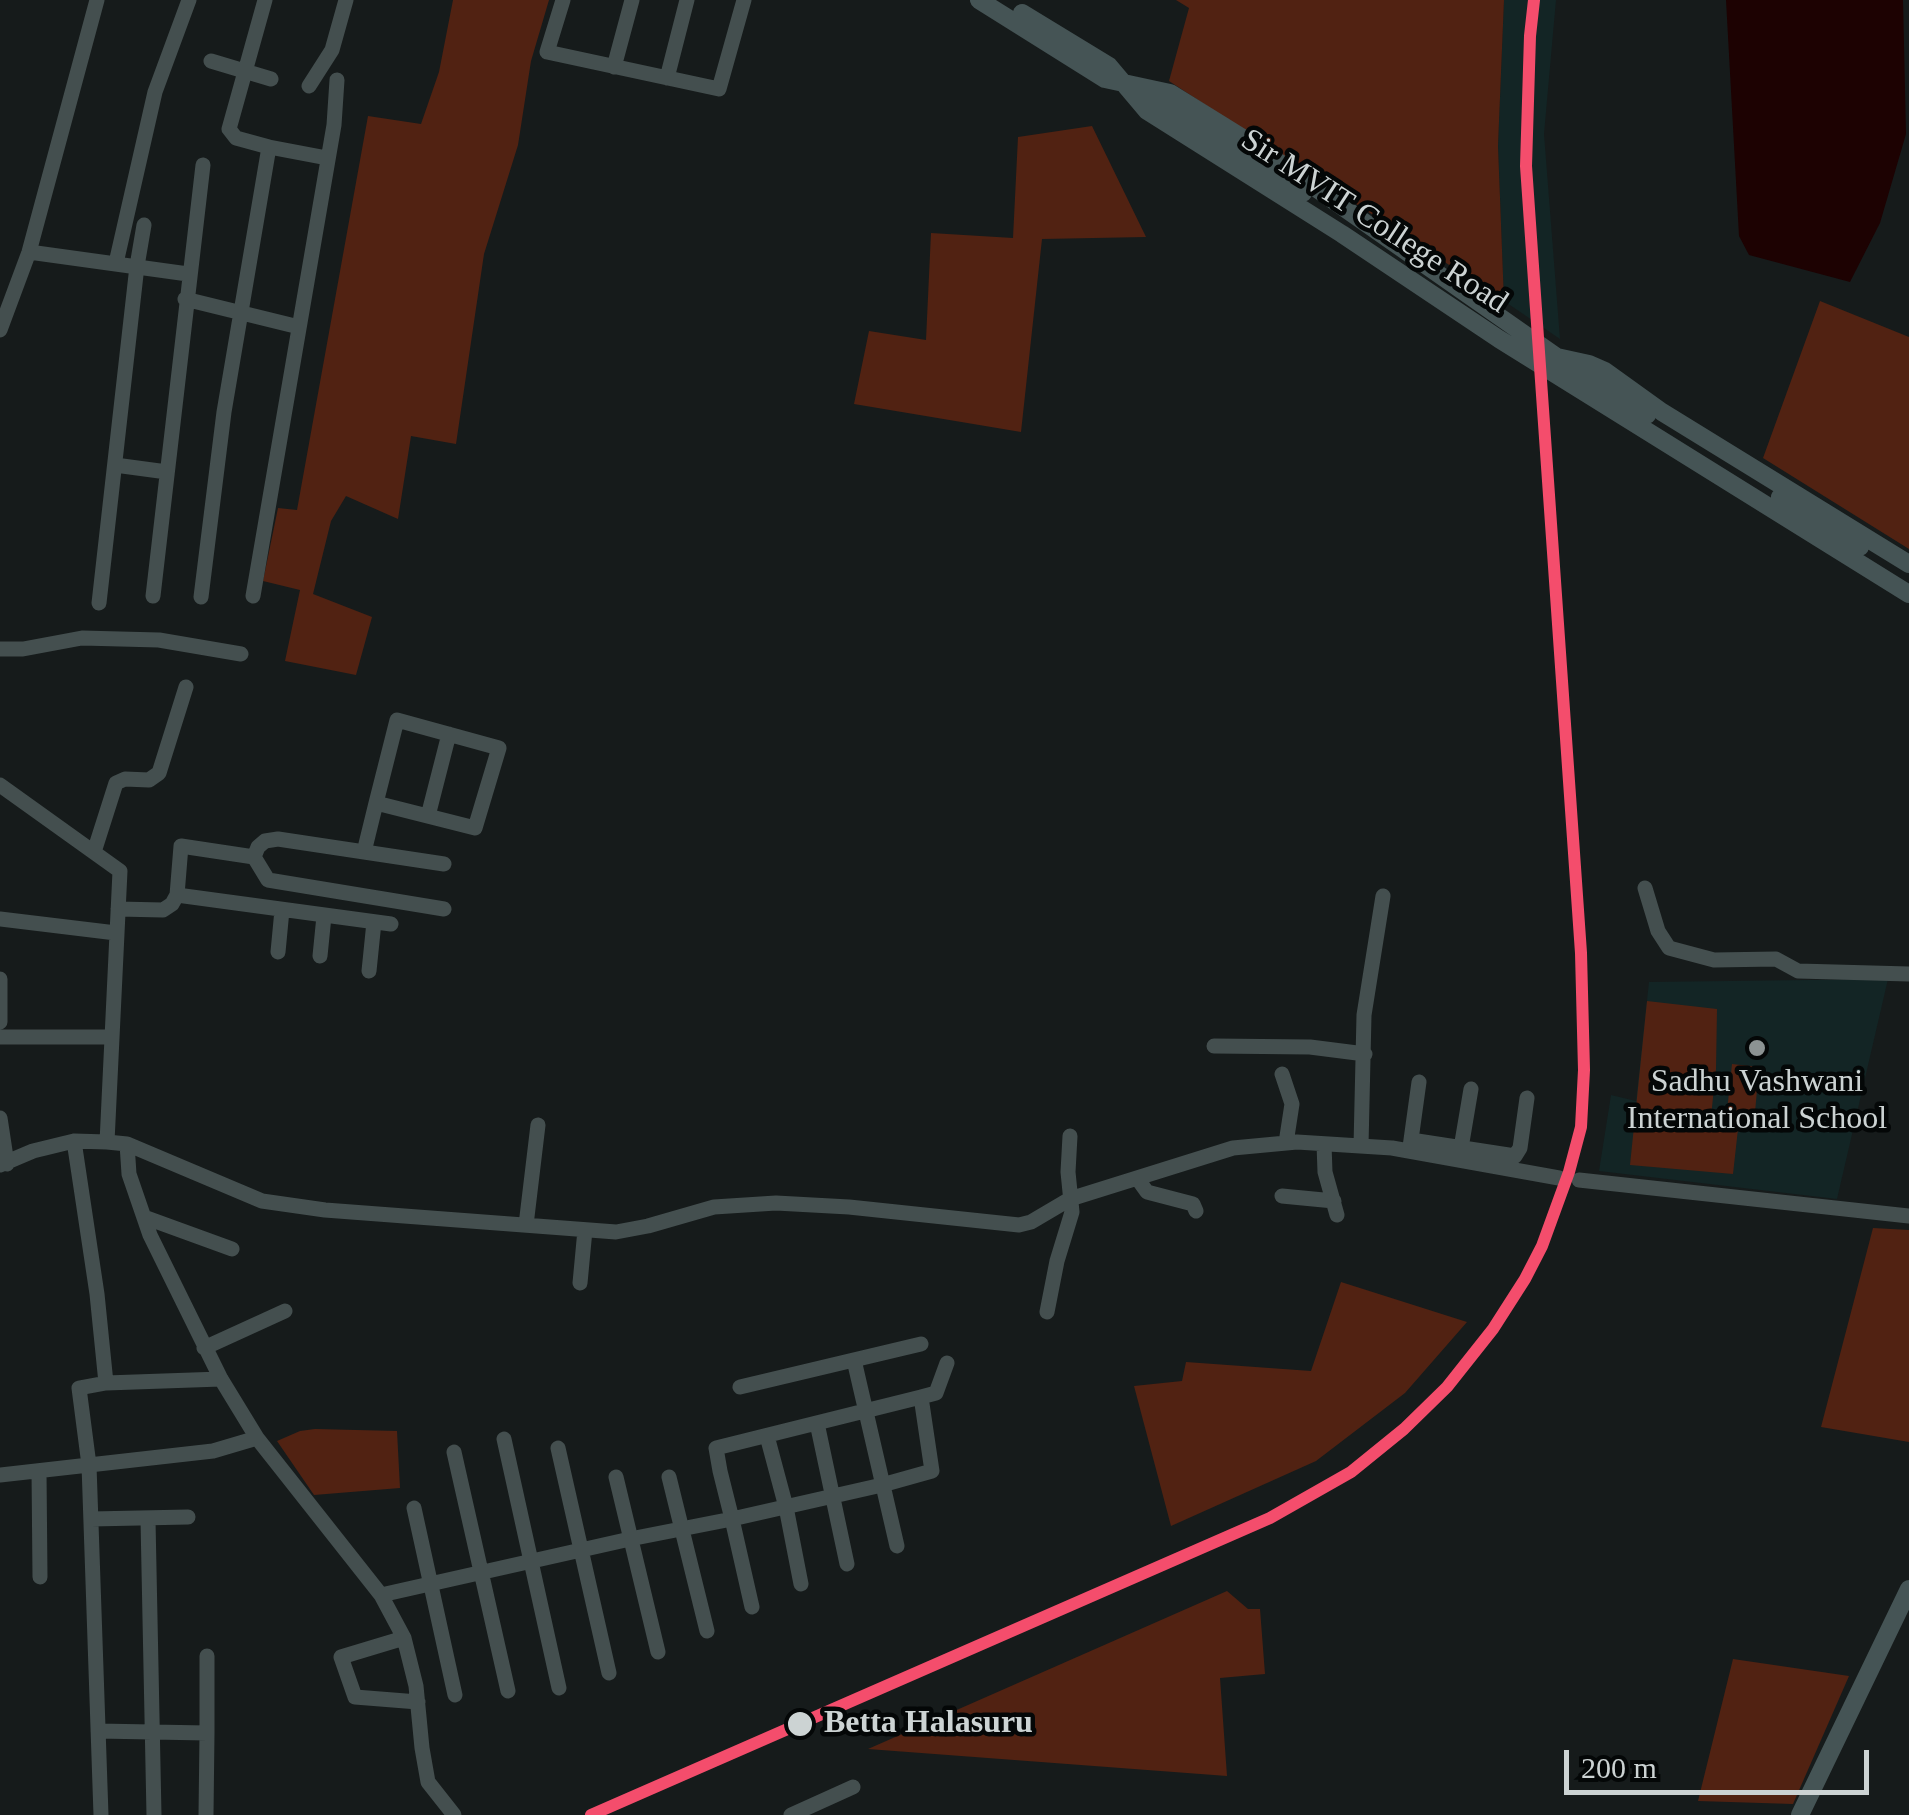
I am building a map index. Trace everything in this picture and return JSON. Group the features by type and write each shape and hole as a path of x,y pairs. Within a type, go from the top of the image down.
{"main road":[{"name":"Sir MVIT College Road","path":"979,0 1104,79 1170,93 1257,147 1557,357 1605,371 1662,412 1909,564"},
{"name":"Sir MVIT College Road","path":"1000,0 1109,66 1147,111 1346,228 1499,340 1909,578"},
{"name":"Sir MVIT College Road","path":"1811,524 1909,594"},
{"path":"1800,1815 1909,1588"}],"street":[{"path":"0,330 28,252 98,0"},
{"path":"116,263 156,92 189,0"},
{"path":"265,0 230,134 269,147 328,158"},
{"path":"309,86 332,50 346,0"},
{"path":"564,0 547,52 720,90 744,0"},
{"path":"614,67 632,0"},
{"path":"667,78 687,0"},
{"path":"211,60 270,79"},
{"path":"253,596 334,126 336,80"},
{"path":"201,597 240,312 269,147"},
{"path":"153,596 203,165"},
{"path":"100,602 144,224"},
{"path":"28,252 188,274"},
{"path":"185,299 300,327"},
{"path":"115,466 166,472"},
{"path":"0,649 22,650 82,638 140,639 241,654"},
{"path":"94,852 116,783 125,778 149,780 160,773 186,687"},
{"path":"364,852 376,803 397,720 499,748 475,828 376,803"},
{"path":"428,816 449,734"},
{"path":"0,785 120,871 107,1142"},
{"path":"254,857 265,841 278,839 444,864"},
{"path":"118,909 163,910 172,904 178,895 182,846 254,857 268,880 444,909"},
{"path":"1645,888 1658,931 1670,948 1714,960 1776,959 1798,971 1909,974"},
{"path":"178,895 391,924"},
{"path":"1361,1146 1364,1015 1383,896"},
{"path":"278,952 282,910"},
{"path":"320,956 324,916"},
{"path":"0,919 116,933"},
{"path":"369,971 374,922"},
{"path":"0,979 0,1022"},
{"path":"0,1038 111,1037"},
{"path":"1214,1046 1310,1047 1365,1054"},
{"path":"1282,1074 1292,1104 1286,1143"},
{"path":"1410,1146 1418,1082"},
{"path":"1461,1148 1471,1089"},
{"path":"0,1118 4,1164 33,1151 74,1141 127,1144 262,1201 616,1232 714,1206 776,1203 1019,1225 1070,1199 1233,1148 1286,1143 1461,1148 1515,1156 1520,1148 1526,1098"},
{"path":"526,1226 538,1126"},
{"path":"1047,1312 1056,1261 1070,1226 1070,1136"},
{"path":"74,1141 106,1383"},
{"path":"127,1144 130,1174 144,1217 220,1379 257,1438 381,1596 404,1638 418,1702 428,1782 454,1815"},
{"path":"1282,1196 1335,1208 1325,1172 1324,1144"},
{"path":"1410,1146 1560,1178"},
{"path":"1137,1178 1146,1192 1183,1200 1193,1204 1196,1211"},
{"path":"1579,1180 1909,1216"},
{"path":"1148,1214 1155,1196"},
{"path":"144,1217 232,1249"},
{"path":"580,1283 585,1230"},
{"path":"204,1348 285,1311"},
{"path":"740,1387 920,1344"},
{"path":"854,1360 897,1546"},
{"path":"752,1607 716,1448 936,1393 948,1363"},
{"path":"101,1815 90,1465 79,1388 106,1383 220,1379"},
{"path":"381,1596 882,1486 932,1471 921,1397"},
{"path":"817,1424 847,1564"},
{"path":"766,1436 786,1507 801,1584"},
{"path":"0,1475 213,1451 257,1438"},
{"path":"504,1439 560,1688"},
{"path":"558,1448 610,1673"},
{"path":"454,1452 508,1691"},
{"path":"39,1470 40,1577"},
{"path":"616,1477 658,1652"},
{"path":"669,1478 707,1631"},
{"path":"414,1508 455,1695"},
{"path":"91,1518 188,1518"},
{"path":"148,1520 154,1815"},
{"path":"404,1638 341,1656 355,1698 418,1702"},
{"path":"206,1815 207,1656"},
{"path":"98,1731 207,1733"},
{"path":"791,1815 853,1787"}],"shaded area":[{"path":"453,0 549,0 531,61 518,145 484,254 456,444 411,436 398,519 346,496 331,521 313,594 372,617 356,675 285,661 300,590 263,581 278,508 297,510 368,116 421,124 439,72"},
{"path":"1176,0 1504,0 1498,146 1504,301 1169,81 1189,8"},
{"path":"1504,0 1556,0 1544,134 1560,339 1504,301 1498,146"},
{"path":"1726,0 1903,0 1906,134 1880,223 1850,282 1749,255 1739,236"},
{"path":"1092,126 1146,237 1042,239 1021,432 854,404 869,331 926,340 931,233 1013,238 1018,137"},
{"path":"1820,301 1909,337 1909,549 1763,458"},
{"name":"Sadhu Vashwani International School","path":"1888,979 1837,1199 1599,1171 1611,1095 1636,1101 1649,982"},
{"path":"1647,1001 1717,1009 1710,1126 1738,1129 1733,1174 1630,1165"},
{"path":"1732,1064 1759,1067 1754,1124 1726,1121"},
{"path":"1873,1228 1909,1230 1909,1442 1821,1427"},
{"path":"1341,1282 1467,1322 1405,1393 1316,1461 1171,1526 1134,1386 1182,1381 1186,1362 1311,1371"},
{"path":"315,1429 397,1431 400,1488 314,1495 277,1441"},
{"path":"1227,1591 1248,1609 1260,1609 1265,1674 1220,1678 1227,1776 868,1749"},
{"path":"1733,1659 1849,1676 1793,1804 1698,1801"}],"transit line":[{"path":"591,1815 1270,1518 1351,1472 1447,1387 1493,1329 1525,1279 1542,1246 1569,1172 1581,1127 1584,1070 1581,953 1526,166 1534,0"}],"place":[{"name":"Sadhu Vashwani International School","path":"1757,1048"},
{"name":"Betta Halasuru","path":"800,1724"}]}
